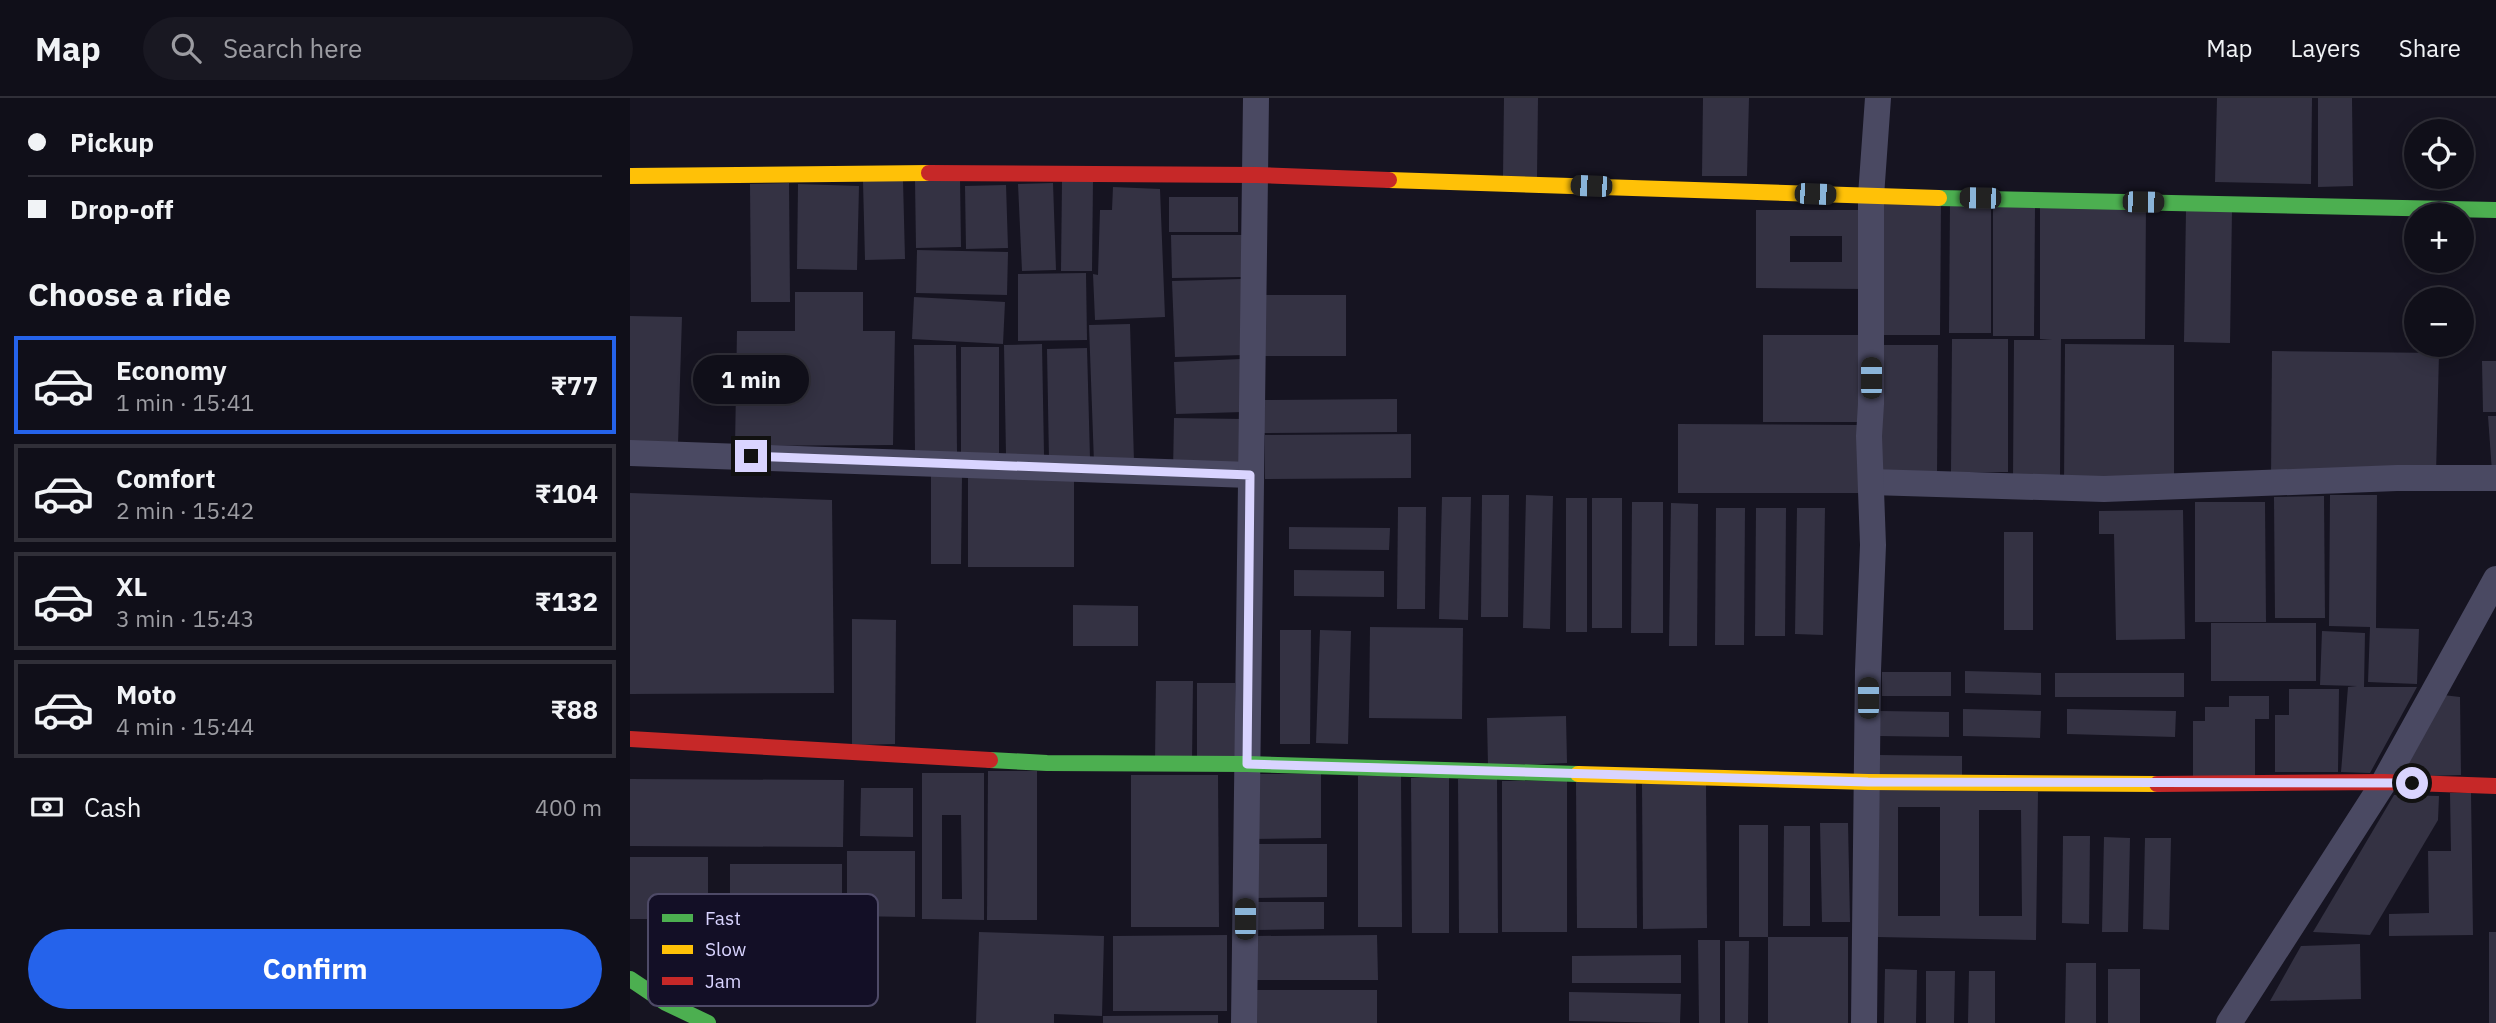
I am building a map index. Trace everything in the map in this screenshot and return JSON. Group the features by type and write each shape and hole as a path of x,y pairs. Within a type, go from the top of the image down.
{"street":[{"path":"1244,1023 1256,98"},
{"path":"1864,1023 1868,670 1873,545 1869,436 1871,196 1878,98"},
{"path":"630,176 844,172 1256,175 1871,196 2496,210"},
{"path":"630,453 1250,475"},
{"path":"1871,482 2104,489 2397,478 2496,478"},
{"path":"2229,1023 2385,782 2496,579"},
{"path":"630,739 1047,763 1247,764 1868,782 2385,782 2496,786"},
{"path":"630,979 648,991"},
{"path":"672,1006 708,1023"}],"building":[{"path":"1504,98 1538,98 1537,177 1503,177"},
{"path":"1703,98 1749,98 1747,176 1702,176"},
{"path":"2217,98 2312,98 2311,184 2215,182"},
{"path":"2318,98 2352,98 2353,186 2318,187"},
{"path":"960,178 961,247 916,248 915,179"},
{"path":"903,180 905,259 865,260 863,181"},
{"path":"1062,181 1093,181 1092,271 1061,271"},
{"path":"789,183 790,302 751,302 750,184"},
{"path":"1053,183 1056,270 1022,271 1018,184"},
{"path":"798,184 859,186 857,270 797,269"},
{"path":"1006,185 1008,248 966,249 965,186"},
{"path":"1113,187 1160,189 1165,317 1095,320 1093,274 1098,275 1100,210 1112,210"},
{"path":"1169,197 1238,197 1238,232 1169,232"},
{"path":"1876,202 1941,202 1940,335 1875,335"},
{"path":"1950,203 1991,203 1991,333 1949,333"},
{"path":"2040,204 2146,205 2145,339 2061,339 2060,478 2013,478 2014,340 2052,340 2040,339"},
{"path":"1993,206 2035,206 2034,336 1993,336"},
{"path":"2186,209 2232,210 2230,343 2184,342"},
{"path":"1756,210 1864,210 1864,289 1756,288","holes":["1790,236 1842,236 1842,262 1790,262"]},
{"path":"1171,235 1243,235 1243,277 1172,278"},
{"path":"917,250 1008,252 1007,295 916,293"},
{"path":"1086,273 1087,340 1018,341 1018,274"},
{"path":"1241,279 1244,355 1175,357 1172,281"},
{"path":"795,292 863,292 863,331 895,331 893,445 735,446 737,331 795,331"},
{"path":"1262,295 1346,295 1346,356 1262,356"},
{"path":"914,297 1005,302 1003,344 912,339"},
{"path":"630,316 682,317 678,444 630,442"},
{"path":"1130,324 1134,462 1094,463 1089,325"},
{"path":"1763,335 1869,335 1868,422 1763,422"},
{"path":"1952,339 2008,339 2008,472 1951,472"},
{"path":"1042,344 1044,455 1006,455 1004,345"},
{"path":"2065,344 2174,345 2174,485 2064,485"},
{"path":"914,345 956,345 957,453 915,453"},
{"path":"1875,345 1938,345 1937,477 1875,477"},
{"path":"961,347 999,347 999,453 961,453"},
{"path":"1087,348 1090,459 1049,460 1047,349"},
{"path":"2272,351 2404,353 2404,357 2439,357 2436,474 2271,478"},
{"path":"1241,359 1243,412 1176,414 1174,362"},
{"path":"2482,361 2496,361 2496,412 2483,412"},
{"path":"1397,399 1397,432 1260,433 1260,400"},
{"path":"2488,416 2496,416 2496,471 2492,472"},
{"path":"1174,418 1243,419 1242,473 1173,472"},
{"path":"1678,424 1859,425 1859,493 1678,493"},
{"path":"1411,434 1411,478 1265,479 1265,435"},
{"path":"931,475 962,475 961,564 931,564"},
{"path":"968,475 1074,475 1074,567 968,567"},
{"path":"630,493 832,500 834,693 630,694"},
{"path":"1482,495 1509,495 1508,617 1481,617"},
{"path":"1526,495 1553,496 1550,629 1523,628"},
{"path":"2330,495 2377,495 2376,628 2419,629 2417,684 2368,682 2370,627 2329,626"},
{"path":"2324,496 2325,618 2275,618 2274,497"},
{"path":"1442,497 1471,497 1468,620 1439,619"},
{"path":"1566,498 1587,498 1587,632 1566,632"},
{"path":"1592,498 1622,498 1622,628 1592,628"},
{"path":"1632,502 1663,502 1663,633 1631,633"},
{"path":"2195,502 2265,502 2266,622 2195,622"},
{"path":"1671,503 1698,504 1697,646 1669,646"},
{"path":"1398,507 1426,507 1425,609 1397,609"},
{"path":"1716,508 1745,508 1744,645 1715,645"},
{"path":"1756,508 1786,508 1785,636 1755,636"},
{"path":"1797,508 1825,508 1823,635 1795,634"},
{"path":"2183,510 2185,639 2116,640 2114,534 2099,534 2099,511"},
{"path":"1289,527 1390,528 1389,550 1289,549"},
{"path":"2004,532 2033,532 2033,630 2004,630"},
{"path":"1294,570 1384,571 1384,597 1294,596"},
{"path":"1073,605 1138,606 1138,646 1073,646"},
{"path":"852,619 896,620 895,744 852,745"},
{"path":"2211,623 2316,623 2316,681 2211,681"},
{"path":"1370,627 1463,628 1462,719 1369,718"},
{"path":"1280,630 1311,630 1310,744 1280,744"},
{"path":"1320,630 1351,631 1348,744 1316,743"},
{"path":"2322,631 2365,633 2364,687 2417,687 2370,773 2341,772 2348,687 2357,686 2320,685"},
{"path":"1965,671 2041,673 2041,695 1965,693"},
{"path":"1882,672 1951,672 1951,696 1882,696"},
{"path":"2055,673 2184,673 2184,697 2055,697"},
{"path":"1156,681 1193,681 1192,762 1155,762"},
{"path":"1197,683 1235,683 1235,759 1197,759"},
{"path":"2289,689 2339,689 2338,772 2275,772 2275,715 2289,715"},
{"path":"2443,695 2460,697 2461,775 2399,777"},
{"path":"2229,696 2269,696 2269,719 2255,719 2255,780 2193,780 2193,721 2205,721 2205,707 2229,707"},
{"path":"1963,709 2041,711 2040,738 1963,736"},
{"path":"2067,709 2176,711 2175,737 2067,734"},
{"path":"1880,711 1949,712 1949,737 1879,736"},
{"path":"1566,716 1567,763 1488,766 1487,718"},
{"path":"1878,755 1962,756 1962,776 1878,775"},
{"path":"988,771 1037,771 1037,920 987,920"},
{"path":"922,773 984,773 984,920 922,919","holes":["942,815 961,815 962,899 942,899"]},
{"path":"1249,774 1321,774 1321,838 1250,839"},
{"path":"1131,775 1218,775 1219,927 1131,927"},
{"path":"1358,776 1401,776 1402,927 1358,927"},
{"path":"1449,777 1449,933 1412,933 1411,778"},
{"path":"630,779 844,780 843,847 630,846"},
{"path":"1458,779 1497,779 1498,933 1459,933"},
{"path":"1502,781 1567,781 1567,932 1502,932"},
{"path":"1576,782 1636,782 1637,928 1577,928"},
{"path":"1642,784 1706,784 1707,928 1643,929"},
{"path":"861,788 913,788 913,837 860,836"},
{"path":"1879,789 2038,792 2036,940 1877,937","holes":["1898,807 1940,807 1940,916 1898,916","1979,810 2021,810 2022,916 1979,916"]},
{"path":"2450,793 2471,793 2473,935 2389,936 2389,914 2429,913 2428,851 2451,851"},
{"path":"2394,795 2439,796 2438,820 2370,935 2313,932"},
{"path":"1820,823 1848,823 1850,922 1822,922"},
{"path":"1739,825 1768,825 1768,937 1739,937"},
{"path":"1784,826 1810,826 1810,926 1783,926"},
{"path":"2063,836 2090,836 2089,924 2062,923"},
{"path":"2104,837 2130,838 2128,932 2102,932"},
{"path":"2145,838 2171,838 2169,930 2143,929"},
{"path":"1254,844 1327,844 1327,897 1254,898"},
{"path":"847,851 915,851 915,917 878,916 878,894 847,894"},
{"path":"630,857 708,857 708,894 648,894 648,919 630,919"},
{"path":"730,864 842,864 842,894 730,894"},
{"path":"1255,902 1324,902 1324,929 1256,930"},
{"path":"979,932 1104,936 1102,1016 1054,1014 1054,1023 976,1023"},
{"path":"2489,932 2496,932 2496,1023 2489,1023"},
{"path":"1227,935 1227,1011 1113,1011 1113,936"},
{"path":"1377,935 1378,980 1255,980 1255,936"},
{"path":"1768,937 1848,937 1848,1023 1768,1023"},
{"path":"1698,940 1720,940 1720,1023 1699,1023"},
{"path":"1725,941 1749,941 1748,1023 1725,1023"},
{"path":"2360,944 2361,999 2270,1001 2301,946"},
{"path":"1681,955 1681,983 1572,983 1572,956"},
{"path":"2066,963 2096,963 2096,1023 2065,1023"},
{"path":"1885,969 1917,970 1916,1023 1884,1023"},
{"path":"2108,969 2140,969 2140,1023 2108,1023"},
{"path":"1926,971 1955,971 1954,1023 1926,1023"},
{"path":"1969,971 1995,971 1995,1023 1968,1023"},
{"path":"1254,990 1377,990 1377,1023 1254,1023"},
{"path":"1569,992 1681,994 1680,1023 1569,1021"},
{"path":"1218,1015 1218,1023 1103,1023 1103,1016"}],"traffic: fast":[{"path":"1939,198 2496,210"},
{"path":"990,760 1047,763 1247,764 1578,774"},
{"path":"630,979 648,991"},
{"path":"672,1006 708,1023"}],"traffic: slow":[{"path":"630,176 929,173"},
{"path":"1389,180 1939,198"},
{"path":"1578,774 1868,782 2157,784"}],"traffic: jam":[{"path":"929,173 1256,175 1389,180"},
{"path":"630,739 990,760"},
{"path":"2157,784 2384,782 2496,786"}],"route":[{"path":"751,456 1250,475 1247,764 1868,782 2412,783"}]}
